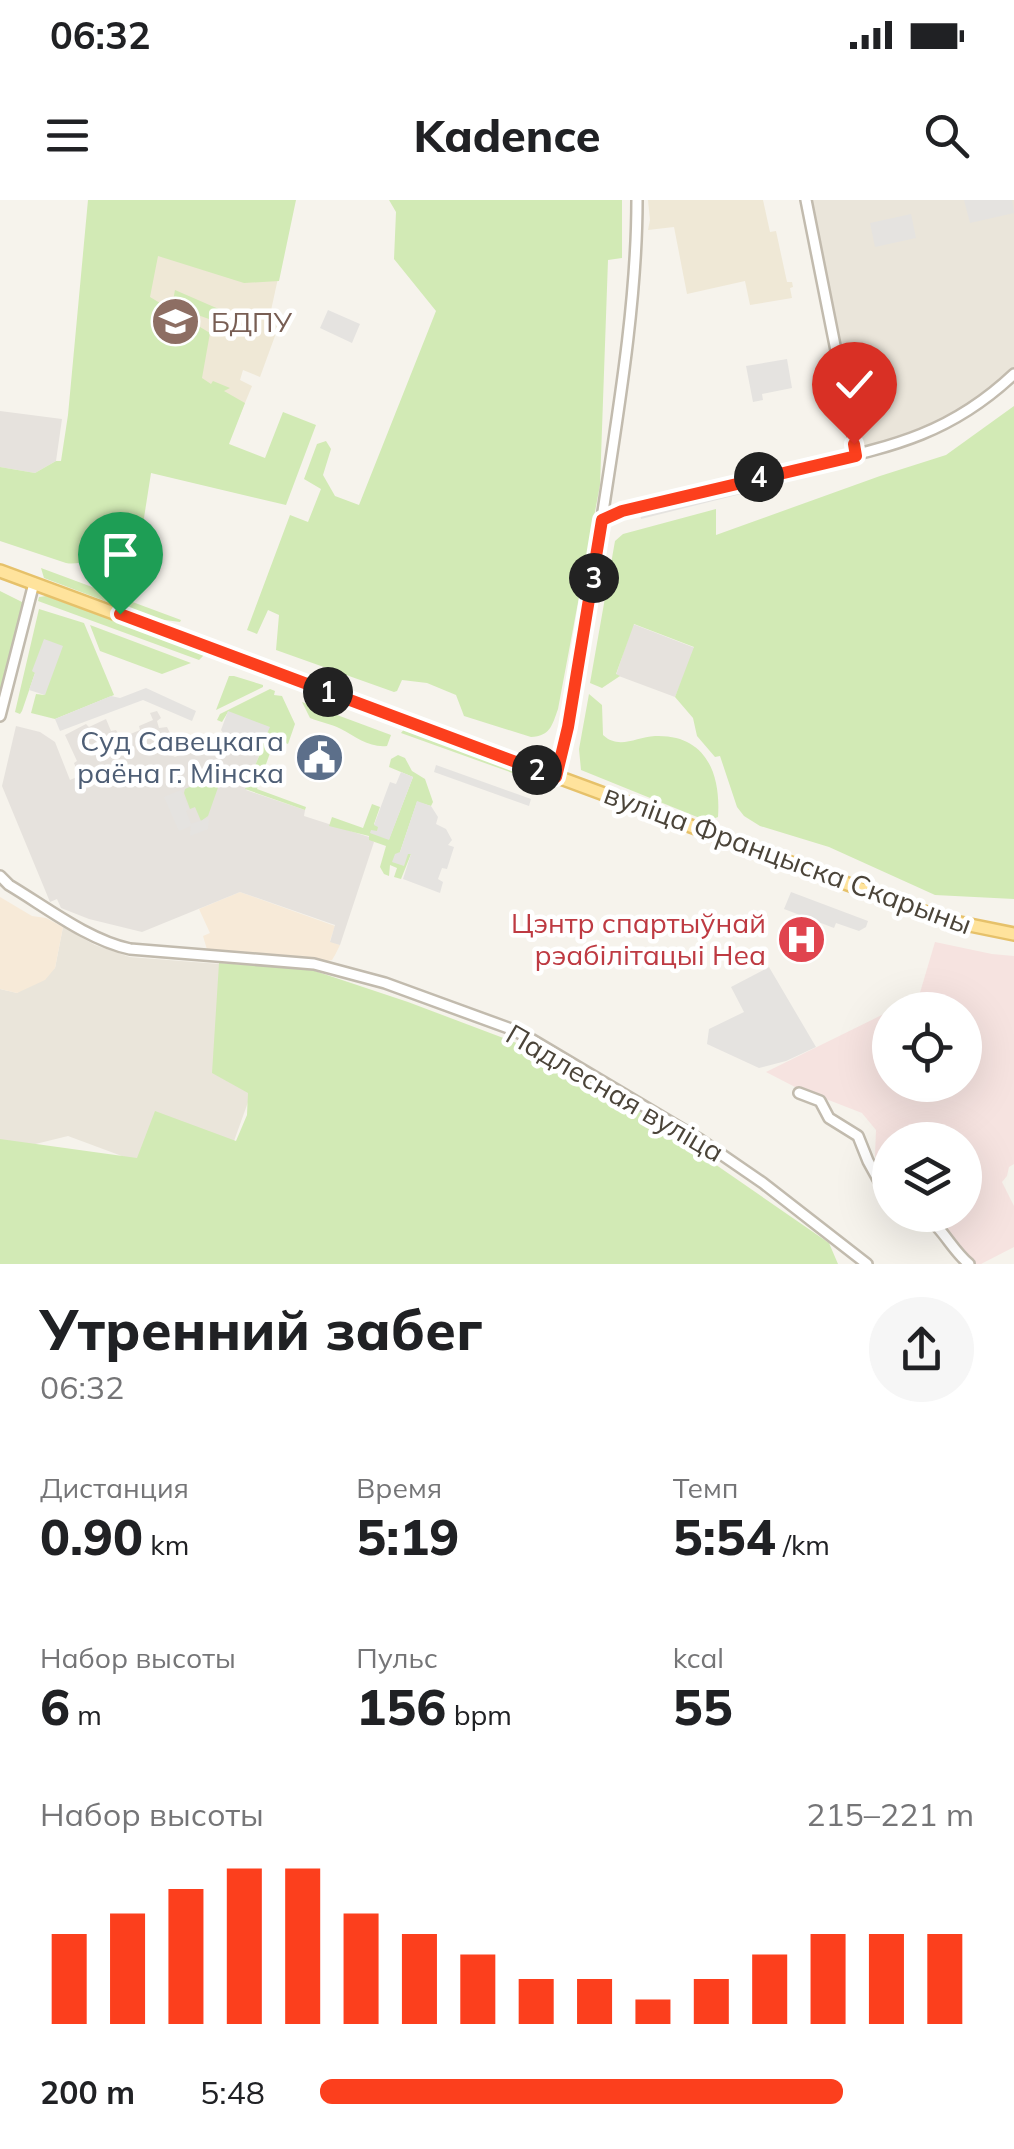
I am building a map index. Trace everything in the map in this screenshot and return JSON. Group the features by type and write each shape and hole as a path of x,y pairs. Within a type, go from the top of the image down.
{"main road":[{"name":"вуліца Францыска Скарыны","path":"0,572 922,912 1014,934"}],"street":[{"path":"556,777 568,727 602,520 629,319 637,200"},
{"path":"806,200 856,456"},
{"path":"602,520 622,511 913,439 981,402 1014,374"},
{"path":"0,716 34,584"},
{"name":"Падлесная вуліца","path":"0,876 98,938 122,948 314,964 385,983 510,1029 699,1139 778,1194 867,1264"},
{"path":"799,1092 820,1101 829,1118 858,1136 872,1168"},
{"path":"941,1232 969,1264"}],"shaded area":[{"name":"БДПУ","path":"88,200 256,200 293,209 270,315 279,325 260,377 243,370 240,380 252,386 228,444"},
{"path":"648,200 763,200 770,232 776,231 787,282 792,282 792,298 750,305 745,281 687,294 674,227 648,230"},
{"path":"810,200 1014,200 1014,367 987,391 943,420 867,448 859,447"},
{"path":"964,200 1012,200 1014,213 970,223"},
{"path":"911,214 916,238 875,247 870,223"},
{"path":"328,310 360,324 352,343 320,328"},
{"path":"787,359 792,388 762,394 763,400 753,402 746,366"},
{"path":"0,411 62,419 56,461 35,473 0,467"},
{"path":"783,477 785,483 641,519 640,513"},
{"path":"633,624 695,648 675,697 616,675"},
{"path":"44,639 63,646 45,695 29,690"},
{"path":"146,688 196,711 192,721 143,700 60,731 55,719 111,696 120,698"},
{"path":"157,711 161,718 157,721 159,728 167,727 170,733 163,736 171,755 194,749 192,742 198,737 201,745 212,742 210,736 214,734 228,744 260,753 246,790 305,810 304,816 374,842 340,945 330,942 335,925 240,892 142,932 89,919 61,908 57,899 50,902 2,786 16,726 40,732 55,742 70,780 79,776 65,735 106,719 111,731 116,730 121,738 140,730 139,726 153,720 150,713"},
{"path":"228,711 270,727 260,749 228,739 221,730"},
{"path":"436,765 531,799 529,806 434,772"},
{"path":"401,772 413,777 389,840 370,833 377,831 374,825 390,782 396,784"},
{"path":"181,790 191,824 209,818 208,829 190,836 191,826 179,831 164,797"},
{"path":"417,801 431,806 438,817 436,824 446,829 452,840 448,845 454,847 447,869 442,868 438,879 443,882 440,893 403,879 411,854 404,866 392,862 400,852"},
{"path":"240,892 335,926 330,941 340,945 332,960 208,953 203,936 210,933 199,909"},
{"path":"791,892 868,921 866,927 859,931 836,923 834,928 784,909"},
{"path":"0,897 32,916 63,927 55,968 45,980 17,993 0,989"},
{"path":"63,927 95,945 130,957 232,965 256,1080 216,1191 68,1136 7,1151 0,1149 0,989 17,993 55,968"},
{"path":"935,942 1014,956 1014,1164 1002,1182 1014,1206 1014,1247 981,1264 965,1259 947,1232 982,1232 982,1122 872,1122 872,1125 862,1113 766,1072 872,1020 872,1102 982,1102 982,992 920,992"},
{"path":"769,967 816,1047 759,1068 707,1044 709,1029 744,1012 731,987"}],"green space":[{"path":"88,200 296,200 279,281 244,283 158,256 150,297 210,333 202,378 230,388 224,391 245,403 229,444 265,458 283,412 316,425 286,505 151,473 136,569 127,571 93,562 66,563 0,541 0,467 35,473 61,461"},
{"path":"389,200 622,200 622,258 608,260 600,485 558,709 542,735 531,737 464,716 456,695 427,683 402,680 394,692 276,650 279,615 268,610 257,634 247,630 290,515 308,522 321,489 304,479 317,444 326,441 331,449 323,475 335,496 359,505 436,311 394,259 396,212"},
{"path":"175,290 221,310 227,319 216,326 209,319 172,306"},
{"path":"1014,406 1014,899 935,895 829,847 760,826 744,816 737,807 720,756 715,757 697,736 693,718 675,697 694,647 634,624 616,674 620,676 602,688 590,683 615,541 623,534 716,509 716,535 946,455"},
{"path":"41,568 181,620 150,618 44,578"},
{"path":"0,591 24,603 0,697"},
{"path":"46,596 205,654 199,660 38,601"},
{"path":"39,609 84,623 114,695 55,719 31,713 36,694 44,695 35,673 22,711 15,712"},
{"path":"90,625 191,663 162,674 100,651"},
{"path":"229,676 263,687 216,710"},
{"path":"270,689 275,691 274,695 282,696 295,724 288,744 274,742 257,789 306,807 305,810 245,789 260,754 243,746 228,712 222,722 217,720 220,714"},
{"path":"589,694 602,705 603,735 609,739 621,742 672,737 698,749 713,772 718,817 707,821 581,770 579,749"},
{"path":"302,702 391,735 387,746 369,744 310,718"},
{"path":"405,728 531,774 532,780 401,733"},
{"path":"398,755 425,779 433,802 431,806 417,802 400,852 411,854 401,879 394,877 397,868 390,865 389,876 380,867 386,846 369,840 369,836 329,826 332,817 363,828 372,804 380,807 374,824 379,827 377,832 389,839 413,777 389,767 391,759"},
{"path":"217,775 221,779 208,816 201,821 195,807 190,809 185,789"},
{"path":"219,963 309,969 567,1062 829,1243 838,1264 0,1264 0,1139 137,1158 155,1111 236,1141 247,1115 248,1093 212,1073"}],"place":[{"name":"БДПУ","path":"176,322"},
{"name":"Суд Савецкага раёна г. Мінска","path":"319,757"},
{"name":"Цэнтр спартыўнай рэабілітацыі Неа","path":"801,939"}],"route":[{"path":"120,614 556,777 568,727 602,520 622,511 856,456 854,444"}]}
